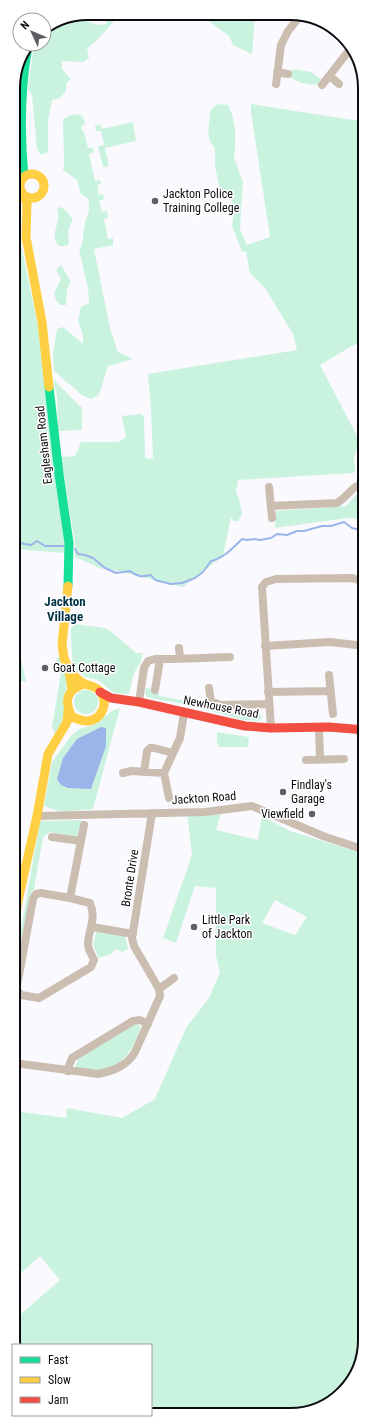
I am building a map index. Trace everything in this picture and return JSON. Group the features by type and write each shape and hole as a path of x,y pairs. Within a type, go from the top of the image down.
{"main road":[{"path":"25,62 20,116 20,192 27,204 28,217"},
{"path":"21,152 27,165 44,181 42,193 28,217"},
{"path":"20,179 30,174 36,174"},
{"path":"20,192 31,198 39,196 42,193"},
{"name":"Eaglesham Road","path":"28,217 26,237 42,322 59,474 69,543 69,581 62,645 64,658 69,670 72,690"},
{"name":"Eaglesham Road","path":"69,670 84,684"},
{"path":"20,892 37,816 48,754 67,722 67,699 69,693 78,686 84,684 90,685 100,692 104,703 100,715 95,719 83,722 60,734"},
{"name":"Newhouse Road","path":"100,692 111,698 122,701 139,702 245,726 271,728 319,727 358,730"},
{"name":"Newhouse Road","path":"103,709 110,704 122,701"},
{"path":"68,711 72,717 83,722"}],"street":[{"path":"276,84 280,53 284,38 297,20"},
{"path":"322,85 348,52"},
{"path":"277,72 288,74"},
{"path":"330,76 339,84"},
{"path":"271,506 337,503 344,499 358,486"},
{"path":"269,487 272,518"},
{"path":"271,728 262,587 266,582 276,579 352,578 358,580"},
{"path":"265,646 330,642 358,645"},
{"path":"179,648 180,659"},
{"path":"139,702 144,668 148,661 155,659 230,657"},
{"path":"155,690 160,659"},
{"path":"329,675 333,714"},
{"path":"209,688 211,701 220,705 269,704"},
{"path":"268,692 330,691"},
{"path":"168,798 164,773 180,738 184,713"},
{"path":"319,727 320,759"},
{"path":"144,772 147,750 150,748 173,753"},
{"path":"306,760 344,759"},
{"path":"123,773 164,773"},
{"name":"Jackton Road","path":"37,816 205,812 252,806 323,836 358,848"},
{"name":"Bronte Drive","path":"152,813 132,938 134,946 159,989"},
{"path":"70,898 84,825"},
{"path":"52,837 81,841"},
{"path":"20,970 33,898 36,894 41,893 90,903 93,911 92,927 88,944 94,960 91,967 39,998 20,994"},
{"path":"92,927 133,934"},
{"path":"20,1064 98,1074 109,1072 122,1066 132,1056 148,1024 160,996 159,989 174,978"},
{"path":"67,1071 72,1058 133,1021 140,1020 148,1024"}],"green space":[{"path":"86,20 96,25 106,24 106,20 115,20 87,49 89,58 83,62 62,61 62,69 71,79 66,83 66,91 60,98 52,100 48,121 48,152 41,155 37,149 32,95 28,89 33,52 52,52 52,30 62,25 74,21"},
{"path":"207,20 255,20 252,54 233,45 229,36"},
{"path":"292,69 311,72 321,79 317,85 302,83 291,78"},
{"path":"251,104 358,120 358,343 320,365 357,436 357,448 354,457 355,472 352,473 238,480 236,492 239,498 242,514 238,521 233,521 231,517 223,556 183,587 105,568 102,569 75,557 75,544 61,457 75,456 81,442 118,442 126,437 122,416 141,414 144,417 145,458 153,459 148,374 297,350 293,334 265,288 250,273 246,251 242,252 232,226 235,207 230,199 220,189 215,167 215,148 208,135 210,111 216,105 228,105 233,118 235,138 234,159 243,181 240,229 247,245 270,237"},
{"path":"78,114 83,117 85,123 81,128 84,132 88,148 93,148 94,152 89,154 95,181 100,180 101,184 97,185 99,195 103,194 104,199 99,201 102,212 107,211 108,218 104,219 108,239 113,238 113,245 94,249 110,328 118,352 133,359 108,366 99,395 91,399 82,395 54,371 53,354 57,329 63,327 83,344 83,335 78,320 81,307 89,303 88,288 79,250 82,245 85,222 89,211 89,199 81,194 77,180 63,170 63,119 71,115"},
{"path":"133,122 136,141 105,148 109,166 103,167 98,146 104,145 101,131 96,131 95,126 100,124 102,129"},
{"path":"59,207 63,208 72,218 72,222 68,230 69,243 67,246 59,246 55,240 58,218 57,210"},
{"path":"20,241 38,325 65,545 64,553 20,550"},
{"path":"61,265 71,282 67,289 66,305 60,305 56,300 54,293 61,279 56,270"},
{"path":"53,379 82,408 82,430 58,431 57,396"},
{"path":"358,492 358,519 347,518 275,528 276,511 346,506"},
{"path":"75,624 105,628 136,653 143,653 141,661 134,673 129,694 114,693 98,680 85,677 76,670 72,660 71,628"},
{"path":"20,654 26,682 20,681"},
{"path":"57,657 61,658 67,678 64,719 55,733 52,727 61,673 55,672"},
{"path":"146,688 152,689 152,692 159,693 159,696 198,703 204,700 207,705 211,704 232,707 232,713 259,711 262,718 259,721 244,720 184,704 147,697 145,693"},
{"path":"86,690 95,693 98,702 95,711 86,714 77,711 74,702 77,693"},
{"path":"120,708 93,809 61,811 44,805 52,762 72,735 79,729 96,724 112,711"},
{"path":"217,732 249,737 248,747 219,747 217,742"},
{"path":"187,813 221,814 216,830 258,840 262,816 290,831 358,852 358,1345 356,1358 347,1378 332,1394 308,1406 290,1408 152,1408 152,1344 20,1344 20,1315 60,1280 40,1256 20,1274 20,1112 66,1118 67,1108 122,1118 155,1099 186,1028 209,998 220,972 216,956 216,888 195,886 176,943 163,938 192,855","holes":["275,900 307,917 295,935 262,923"]},
{"path":"82,820 77,837 50,832 43,837 34,889 30,896 20,952 20,936 41,821"},
{"path":"99,931 125,936 128,949 122,952 116,949 111,954 99,958 93,945 96,932"},
{"path":"135,1024 141,1026 136,1040 128,1053 118,1064 98,1071 78,1069 75,1067 79,1058"}],"water":[{"path":"101,727 106,728 106,746 91,789 68,788 61,785 57,779 63,758 77,739"}],"waterway":[{"path":"75,549 78,554 93,558 105,568 116,573 130,571 140,576 151,575 155,580 171,584 182,583 195,578 203,572 211,561 224,555 242,539 260,540 271,538 277,534 287,535 297,531 304,531 322,526 331,526 344,522 352,528 358,529"},
{"path":"20,543 31,545 37,541 45,546 64,546"}],"traffic: fast":[{"path":"24,177 21,114 26,60"},
{"path":"49,387 69,543 68,586"}],"traffic: slow":[{"path":"32,174 41,177 44,186 41,195 32,198 23,195 20,186 23,177 32,174"},
{"path":"24,195 27,204 26,237 42,322 49,387"},
{"path":"68,586 62,645 64,658 69,670 72,690"},
{"path":"69,671 83,683 98,689 103,696 104,706 100,714 97,718 87,721 72,717 68,706 68,697 70,693 73,689 84,684"},
{"path":"20,892 37,816 48,754 67,722 68,711"}],"traffic: jam":[{"path":"100,692 111,698 139,702 245,726 271,728 329,727 358,729"}],"place":[{"name":"Jackton Police Training College","path":"155,201"},
{"name":"Goat Cottage","path":"45,668"},
{"name":"Findlay's Garage","path":"283,792"},
{"name":"Viewfield","path":"312,814"},
{"name":"Little Park of Jackton","path":"194,927"}],"district":[{"name":"Jackton Village","path":"65,608"}]}
